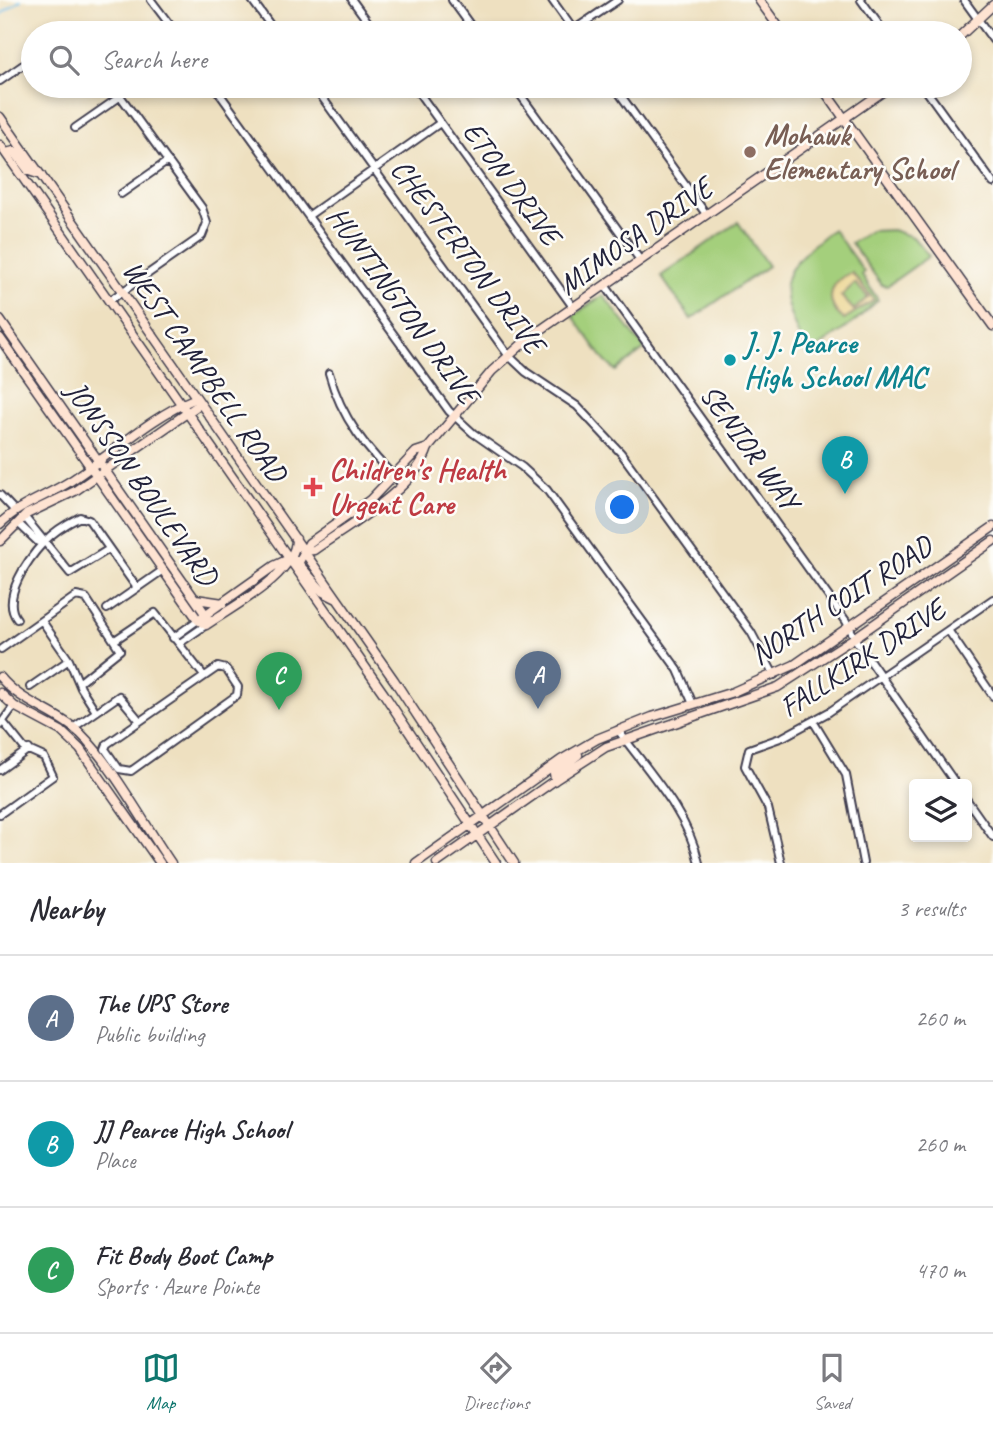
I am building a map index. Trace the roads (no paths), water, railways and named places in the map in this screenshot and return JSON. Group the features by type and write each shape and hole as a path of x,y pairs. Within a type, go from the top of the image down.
{"main road":[{"path":"759,0 774,21"},
{"path":"972,26 993,5"},
{"path":"829,98 993,326"},
{"name":"MIMOSA DRIVE","path":"298,546 314,550 402,484 424,460 428,448 453,416 508,355 874,98"},
{"name":"WEST CAMPBELL ROAD","path":"0,117 396,684 514,863"},
{"path":"3,149 14,151 29,172 41,175"},
{"name":"WEST CAMPBELL ROAD","path":"3,149 276,539 323,592 337,599"},
{"name":"JONSSON BOULEVARD","path":"0,321 196,599 206,615 202,623 0,338"},
{"path":"0,524 15,511 198,401"},
{"path":"0,541 21,519 83,485 184,408"},
{"name":"MIMOSA DRIVE","path":"298,546 309,543 356,510 394,477 416,452 428,448"},
{"path":"224,464 244,466"},
{"path":"234,479 255,482"},
{"path":"83,485 106,489"},
{"path":"356,510 365,514"},
{"path":"15,511 21,519"},
{"name":"NORTH COIT ROAD","path":"416,863 584,746 618,730 733,692 774,675 849,627 993,527"},
{"path":"145,545 154,539"},
{"path":"202,623 244,594 274,566 277,558 276,539 298,546 295,560 300,573 496,863"},
{"name":"NORTH COIT ROAD","path":"437,863 555,779 598,752 625,740 778,687 855,638 993,541"},
{"path":"274,566 295,560"},
{"path":"276,577 295,560"},
{"path":"206,615 223,603 276,577 290,571 300,573"},
{"path":"196,599 223,603"},
{"path":"0,677 29,703 73,728 92,747 171,863"},
{"path":"384,694 396,684"},
{"path":"0,693 12,710 61,731 77,745 160,863"},
{"path":"555,779 555,773 584,746"}],"street":[{"path":"151,0 167,21"},
{"path":"252,0 267,21"},
{"path":"352,0 367,21"},
{"path":"452,0 467,21"},
{"path":"552,0 566,21"},
{"path":"588,21 618,0"},
{"path":"861,0 876,21"},
{"path":"964,0 993,40"},
{"path":"0,81 21,66"},
{"path":"75,128 118,98"},
{"path":"109,301 195,242 205,230 207,216 122,98"},
{"name":"HUNTINGTON DRIVE","path":"223,98 453,416 522,467 547,490 678,670 693,704"},
{"name":"CHESTERTON DRIVE","path":"323,98 508,355 526,372 577,406 612,442 751,632 774,675"},
{"name":"ETON DRIVE","path":"423,98 573,307"},
{"path":"522,98 640,260"},
{"path":"623,98 706,214"},
{"path":"932,98 993,183"},
{"path":"308,216 440,122"},
{"path":"121,194 168,161"},
{"name":"SENIOR WAY","path":"605,285 849,627 952,779"},
{"path":"329,373 350,425 402,484"},
{"path":"0,495 15,511"},
{"path":"17,619 11,606 12,597 44,542 83,517 89,520 137,588"},
{"path":"21,519 23,530 38,542 44,542 71,573 110,549"},
{"path":"107,609 163,570"},
{"path":"1,649 81,596 86,598 116,640 120,650 79,682"},
{"name":"FALLKIRK DRIVE","path":"781,863 768,808 748,773 744,760 754,746 776,740 813,722 993,599"},
{"path":"116,640 155,613 204,676"},
{"path":"42,621 69,660 95,709"},
{"path":"173,638 202,623"},
{"path":"180,643 202,623"},
{"path":"948,630 993,696"},
{"path":"30,687 69,660"},
{"path":"218,667 226,669 238,687 237,695 131,771 125,772 119,769 105,746 140,721 218,667"},
{"path":"73,728 95,709 119,696 140,721"},
{"path":"0,814 53,776 44,757 24,748 2,724 12,710"},
{"path":"813,722 846,775 863,863"},
{"path":"618,730 678,814 689,833 699,863"},
{"path":"0,770 29,749"},
{"path":"972,807 993,838"}],"waterway":[{"path":"0,15 21,0"}],"place":[{"name":"Mohawk Elementary School","path":"750,152"},
{"name":"J. J. Pearce High School MAC","path":"730,360"},
{"name":"Children's Health Urgent Care","path":"313,487"},
{"name":"JJ Pearce High School","path":"845,494"},
{"name":"The UPS Store","path":"538,709"},
{"name":"Fit Body Boot Camp","path":"279,710"}]}
